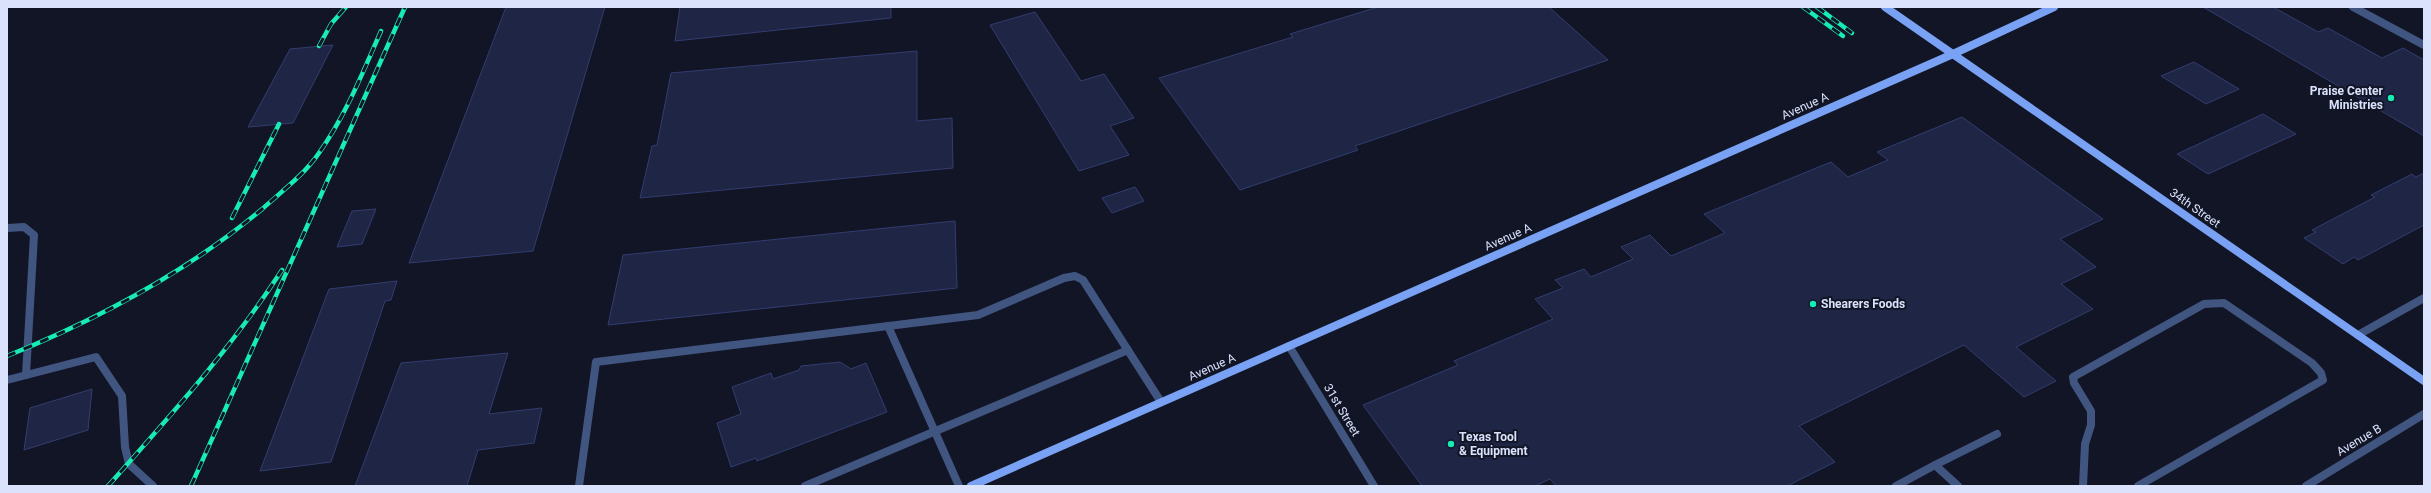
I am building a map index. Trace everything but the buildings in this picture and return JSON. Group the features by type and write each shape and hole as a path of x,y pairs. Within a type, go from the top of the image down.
{"main road":[{"name":"34th Street","path":"1885,7 2424,381"},
{"name":"Avenue A","path":"972,486 1953,54 2054,7"}],"street":[{"path":"2353,7 2424,45"},
{"path":"7,228 24,227 34,235 26,375"},
{"path":"579,486 596,362 978,315 1064,278 1075,276 1083,280 1161,402"},
{"path":"2358,335 2424,298"},
{"path":"2083,486 2085,444 2091,424 2091,411 2074,383 2073,377 2204,304 2224,303 2312,363 2322,373 2323,380 2138,486"},
{"path":"888,326 959,486"},
{"name":"31st Street","path":"1289,346 1374,486"},
{"path":"805,486 1128,350"},
{"path":"7,380 96,357 122,396 124,446 129,464 153,486"},
{"name":"Avenue B","path":"2306,486 2424,414"},
{"path":"1896,486 1998,434"},
{"path":"1935,465 1958,486"}],"railway":[{"path":"319,46 331,24 346,7"},
{"path":"191,486 405,7"},
{"path":"1803,7 1843,36"},
{"path":"1817,7 1852,33"},
{"path":"7,356 75,326 140,293 202,254 261,210 306,169 329,139 353,93 381,31"},
{"path":"232,218 279,124"},
{"path":"108,486 177,408 221,355 242,328 282,270"}],"place":[{"name":"Praise Center Ministries","path":"2391,98"},
{"name":"Shearers Foods","path":"1813,304"},
{"name":"Texas Tool & Equipment","path":"1451,444"}]}
